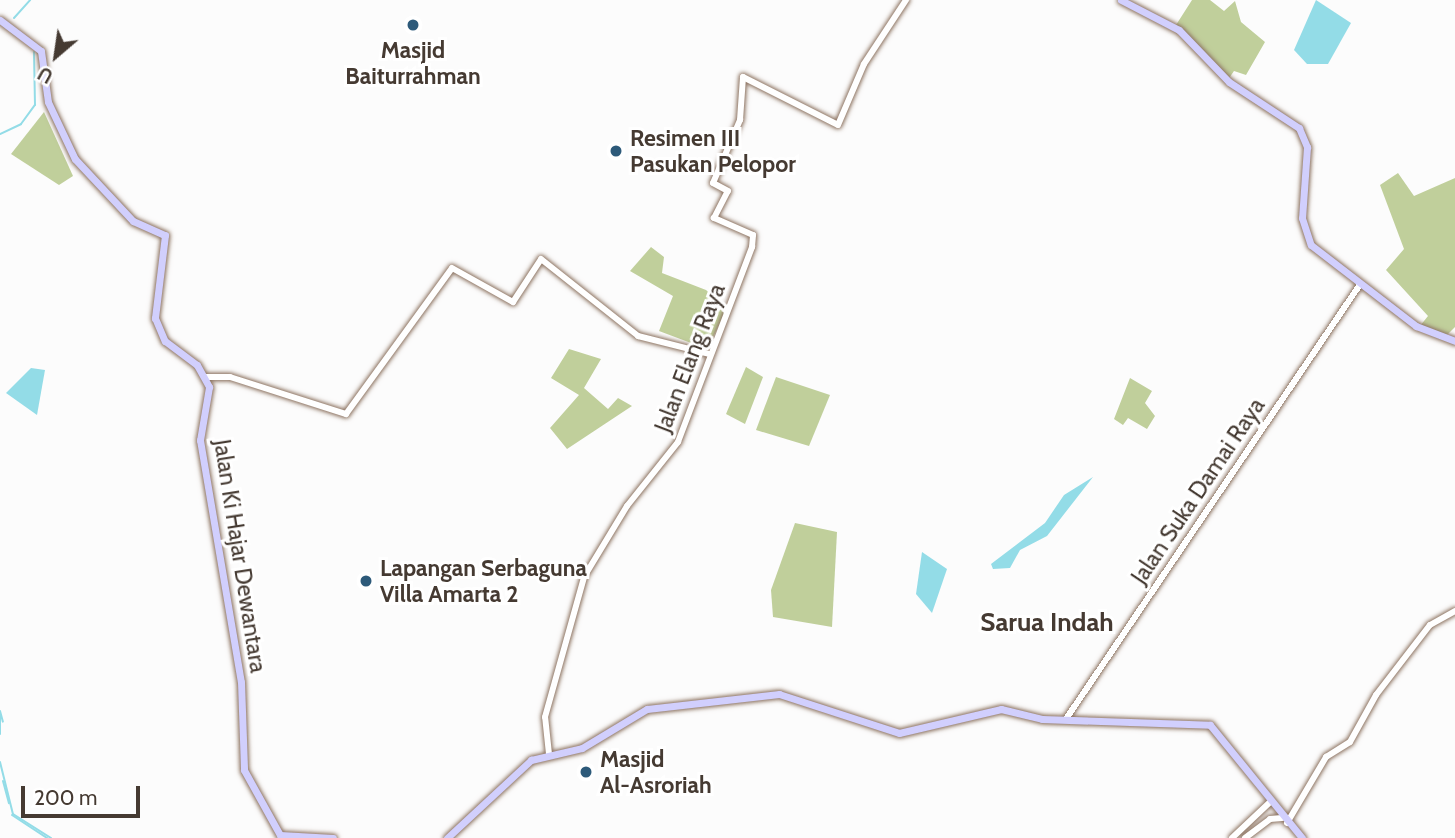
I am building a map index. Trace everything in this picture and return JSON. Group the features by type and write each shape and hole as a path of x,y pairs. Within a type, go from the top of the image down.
{"main road":[{"path":"1121,0 1179,30 1229,82 1300,130 1308,159 1302,218 1308,241 1420,329 1455,341"},
{"path":"0,20 36,47 48,102 75,159 127,217 165,235 157,327 205,377"},
{"name":"Jalan Ki Hajar Dewantara","path":"205,377 210,403 200,440 241,682 244,770 280,835 333,838"},
{"path":"447,838 515,771 549,754 582,748 653,707 767,694 810,702 900,733 1001,709 1066,719 1210,725 1269,803 1302,838"}],"street":[{"name":"Jalan Elang Raya","path":"549,754 545,717 585,573 627,506 673,451 753,235 714,218 728,191 713,183 740,120 743,77 838,125 864,64 906,0"},
{"path":"205,377 230,377 346,415 452,268 513,302 541,259 638,336 709,354"},
{"name":"Jalan Suka Damai Raya","path":"1066,719 1361,283"},
{"path":"1232,838 1267,816 1285,821 1326,757 1350,742 1425,631 1455,611"},
{"path":"1245,838 1267,816 1269,803"}],"green space":[{"path":"1192,0 1210,0 1224,11 1235,1 1241,22 1265,42 1246,75 1234,71 1227,81 1176,25"},
{"path":"44,112 73,176 59,185 11,154"},
{"path":"1398,173 1414,196 1455,178 1455,327 1447,335 1420,326 1428,316 1386,270 1404,249 1380,185"},
{"path":"651,247 664,257 662,273 706,290 727,309 707,349 659,331 673,296 630,271"},
{"path":"569,349 601,359 584,388 608,409 618,398 632,406 567,449 550,428 579,395 551,378"},
{"path":"746,367 763,377 745,424 726,414"},
{"path":"776,377 830,395 809,446 756,430"},
{"path":"1130,378 1152,391 1145,403 1155,416 1147,429 1128,418 1123,425 1114,419"},
{"path":"795,523 837,532 832,627 773,617 771,590"}],"water":[{"path":"1316,0 1351,23 1328,64 1307,64 1294,50"},
{"path":"31,368 45,370 37,415 6,393"},
{"path":"1093,477 1047,536 1020,550 1010,568 993,569 991,564 1045,523 1064,495"},
{"path":"922,552 947,569 932,613 916,594"}],"waterway":[{"path":"14,18 30,0"},
{"path":"0,134 21,124 35,105 34,52"},
{"path":"0,711 3,722"},
{"path":"0,714 0,734"},
{"path":"0,762 13,814 51,838"},
{"path":"3,781 9,803"},
{"path":"12,815 47,838"}],"place":[{"name":"Masjid Baiturrahman","path":"413,25"},
{"name":"Resimen III Pasukan Pelopor","path":"616,151"},
{"name":"Lapangan Serbaguna Villa Amarta 2","path":"366,581"},
{"name":"Masjid Al-Asroriah","path":"586,772"}],"district":[{"name":"Sarua Indah","path":"1047,623"}]}
